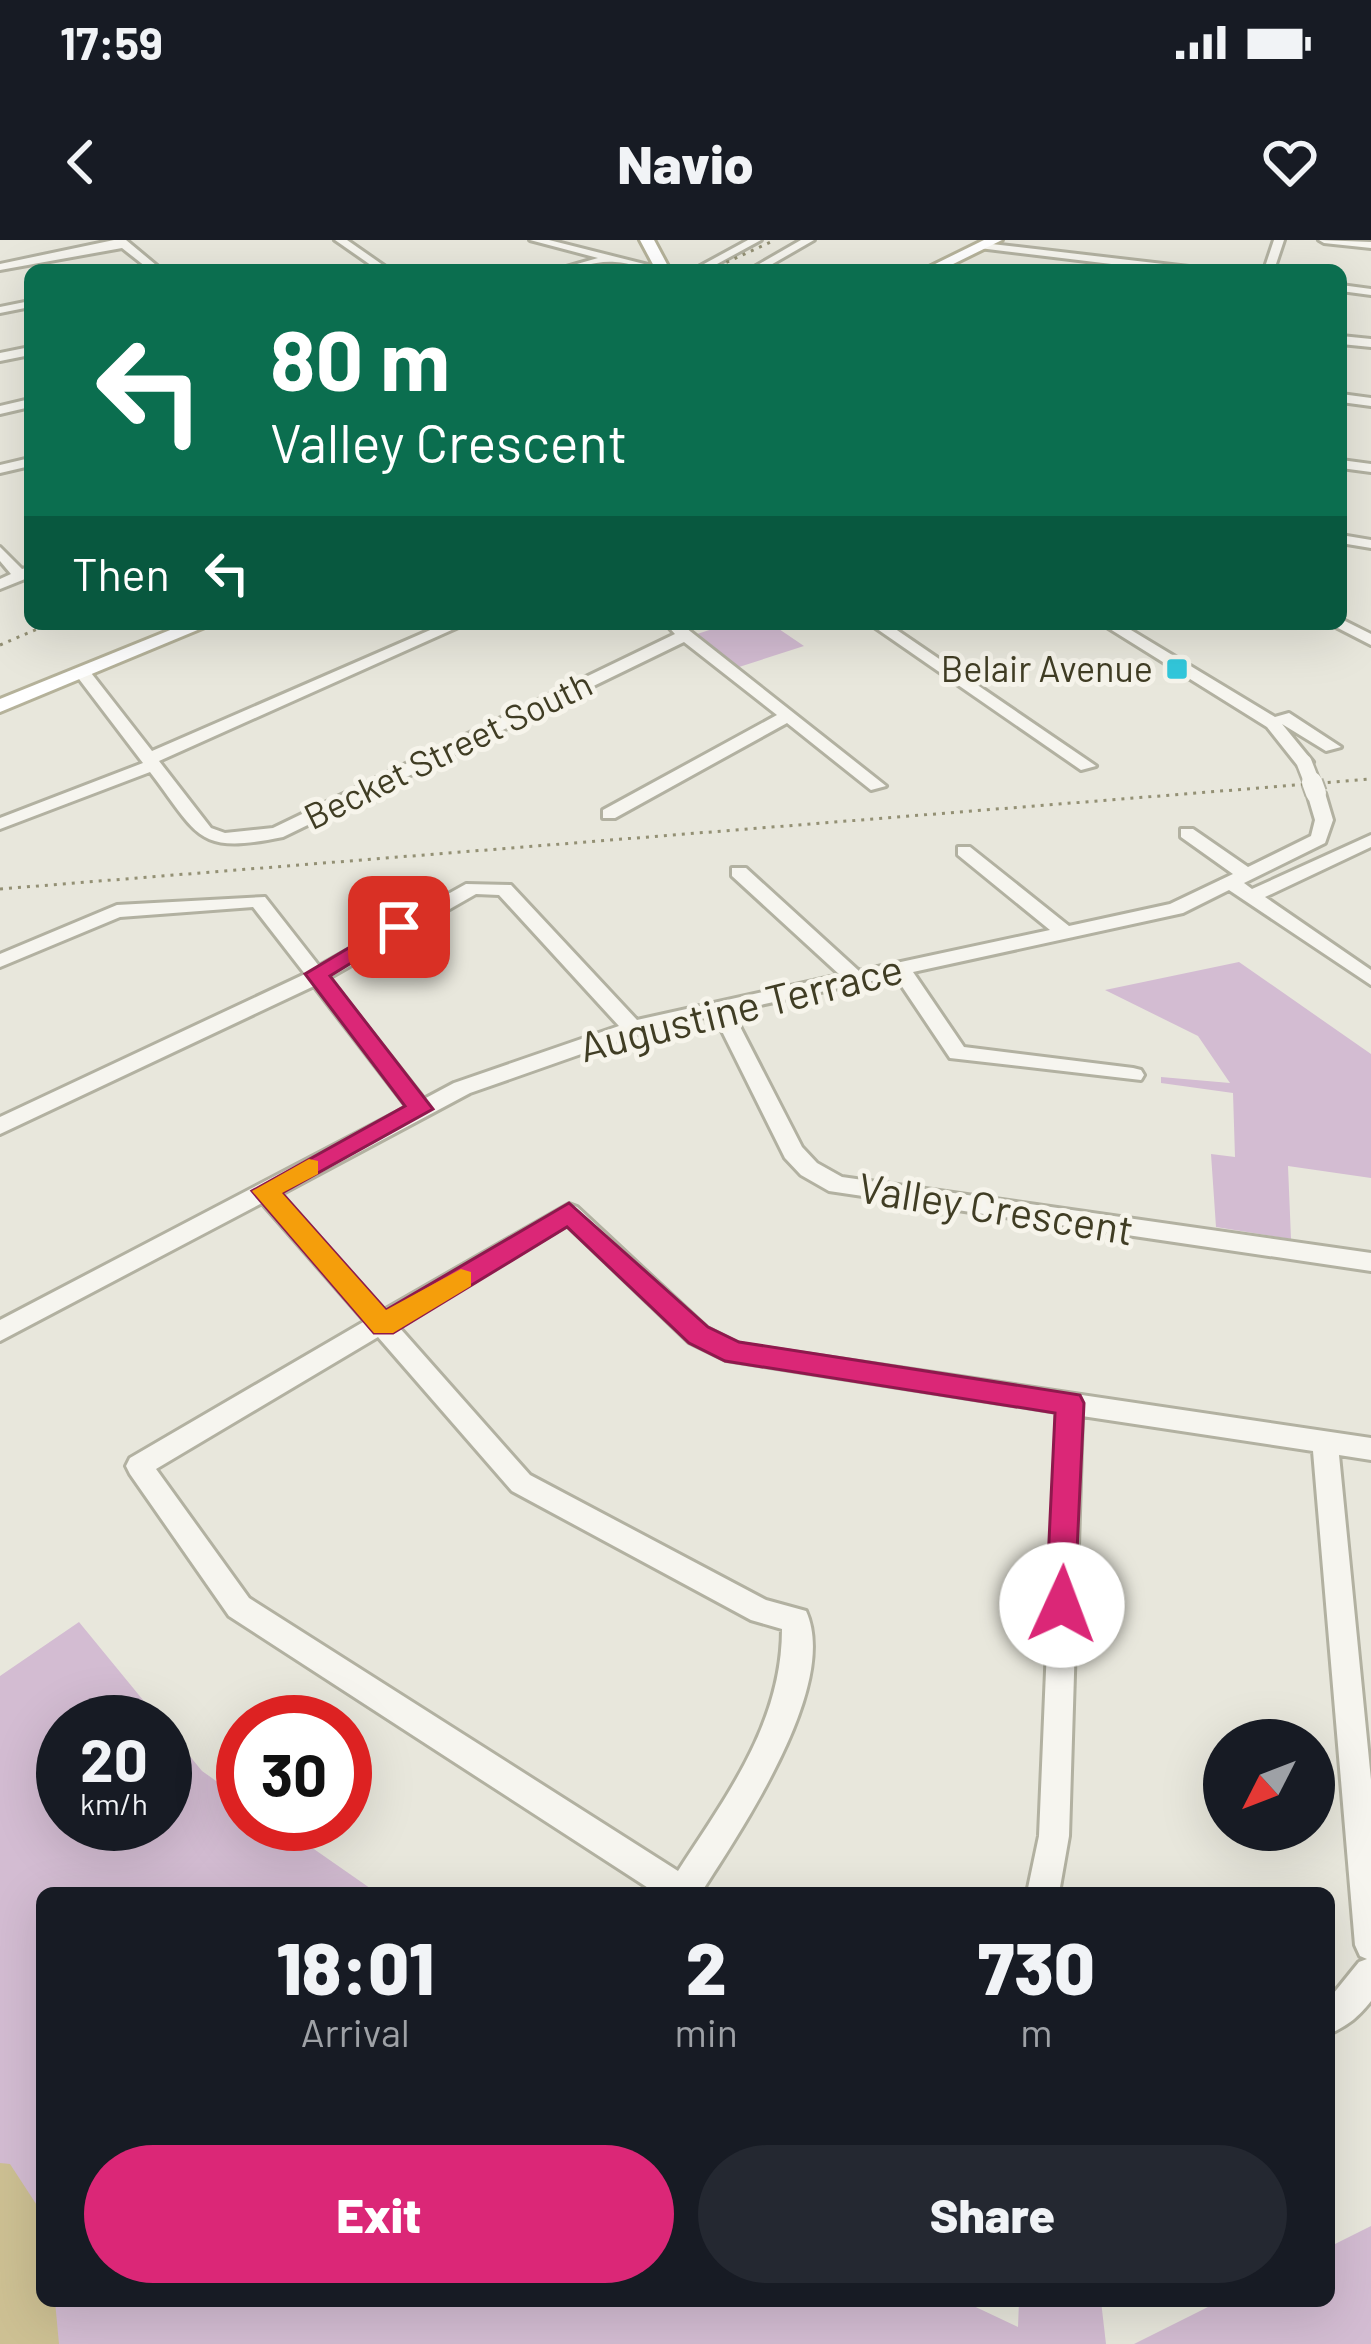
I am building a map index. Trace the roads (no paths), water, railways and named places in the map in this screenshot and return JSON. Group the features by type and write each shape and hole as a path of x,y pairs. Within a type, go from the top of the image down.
{"main road":[{"path":"943,264 990,242"},
{"path":"7,701 187,630"}],"street":[{"path":"0,267 156,240"},
{"path":"340,240 376,264"},
{"path":"535,240 642,264"},
{"path":"709,264 755,240"},
{"path":"765,264 809,240"},
{"path":"1324,240 1371,245"},
{"path":"990,242 1146,264"},
{"path":"123,243 149,264"},
{"path":"586,264 610,258"},
{"path":"0,551 24,572"},
{"path":"0,824 445,630"},
{"path":"678,630 877,786"},
{"name":"Becket Street South","path":"151,762 205,832 223,839 277,833 678,630"},
{"path":"887,630 1087,766"},
{"path":"1121,630 1229,696 1249,698 1332,747"},
{"path":"82,672 151,762"},
{"path":"1229,696 1231,705 1264,730 1275,747"},
{"name":"Augustine Terrace","path":"1229,696 1281,729 1310,778 1324,820 1318,839 1244,886"},
{"path":"609,814 788,716"},
{"path":"1186,833 1244,886 1371,979"},
{"name":"Augustine Terrace","path":"0,1331 462,1088 632,1027 1176,909 1371,840"},
{"path":"964,851 1066,933"},
{"path":"739,872 854,977"},
{"path":"0,1126 316,974 473,888 504,889 632,1027"},
{"path":"0,961 117,910 258,901 420,1109"},
{"path":"900,968 957,1053 1133,1075"},
{"name":"Valley Crescent","path":"720,1006 793,1152 809,1169 837,1185 1371,1262"},
{"path":"265,1191 521,1483 760,1611 796,1620 793,1663 772,1746 688,1887"},
{"path":"675,1887 239,1607 139,1466 569,1213 698,1335 735,1353 1371,1450"},
{"path":"1044,1887 1054,1836 1070,1403"},
{"path":"1325,1442 1371,1945"},
{"path":"1335,2015 1371,1974"}],"railway":[{"path":"723,264 775,240"},
{"path":"0,645 35,630"},
{"path":"0,889 1371,779"}],"place":[{"name":"Belair Avenue","path":"1177,669"}]}
